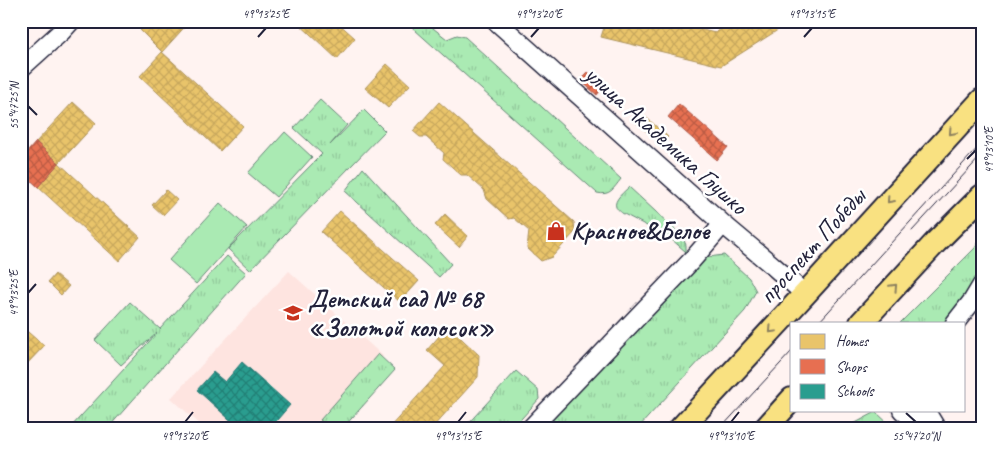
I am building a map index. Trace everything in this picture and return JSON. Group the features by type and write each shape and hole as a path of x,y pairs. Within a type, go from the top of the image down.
{"main road":[{"name":"проспект Победы","path":"682,428 982,100"},
{"path":"862,322 936,242 982,196"},
{"path":"766,428 790,401"}],"street":[{"path":"21,68 62,31 70,21"},
{"name":"улица Академика Глушко","path":"496,21 723,224 805,294"},
{"path":"531,428 692,260 723,224"},
{"path":"956,322 982,285"},
{"path":"904,412 923,428"},
{"path":"927,412 936,428"}],"shaded area":[{"name":"Детский сад № 68 «Золотой колосок»","path":"289,271 383,356 319,428 204,428 171,398"}],"green space":[{"path":"405,21 424,21 447,39 457,35 465,37 621,179 608,193 597,193"},
{"path":"320,100 347,125 330,145 364,110 385,131 250,270 228,249 322,154 294,128"},
{"path":"285,132 312,157 276,197 248,173"},
{"path":"363,168 451,264 439,277 345,191"},
{"path":"629,187 682,236 686,245 686,252 670,238 622,213 616,207 616,201"},
{"path":"220,203 247,227 196,284 169,260"},
{"path":"982,235 982,279 949,322 901,322 975,248"},
{"path":"724,255 749,278 756,291 745,311 638,428 544,428 708,257"},
{"path":"227,256 246,273 108,428 70,428 157,333 121,365 95,340 130,302 160,329"},
{"path":"378,354 395,370 343,428 329,428 320,420"},
{"path":"516,371 538,390 539,399 513,428 464,428"},
{"path":"876,412 893,428 846,428"}],"building: Homes":[{"path":"148,21 190,21 162,52 140,30"},
{"path":"296,21 336,21 355,38 337,59"},
{"path":"606,21 666,21 715,33 733,21 792,21 721,66 601,37"},
{"path":"162,52 243,126 220,151 140,76"},
{"path":"387,64 410,85 388,108 365,88"},
{"path":"73,102 96,123 59,163 36,142"},
{"path":"439,102 574,222 575,232 552,257 541,261 527,248 529,231 514,218 509,219 487,199 484,190 467,175 461,175 443,159 444,153 426,137 420,137 413,131"},
{"path":"639,111 668,137 661,144 632,119"},
{"path":"59,163 140,237 119,261 38,187"},
{"path":"166,190 177,200 163,215 152,205"},
{"path":"340,211 419,281 400,302 321,232"},
{"path":"445,214 468,236 459,247 435,225"},
{"path":"55,274 69,286 61,295 48,282"},
{"path":"21,326 44,346 24,367 21,364"},
{"path":"448,326 479,355 478,377 432,428 389,428 445,366 427,350"}],"building: Shops":[{"path":"588,72 604,86 597,95 580,80"},
{"path":"679,104 728,147 717,160 668,117"},
{"path":"36,142 59,163 38,187 21,171 21,159"}],"building: Schools":[{"path":"242,362 290,405 272,428 239,428 197,390 213,372 225,382"}],"tram line":[{"path":"819,322 982,143"},
{"path":"912,231 982,155"},
{"path":"721,428 790,353"}],"place":[{"name":"Красное&Белое","path":"556,231"},
{"name":"Детский сад № 68 «Золотой колосок»","path":"293,313"}]}
